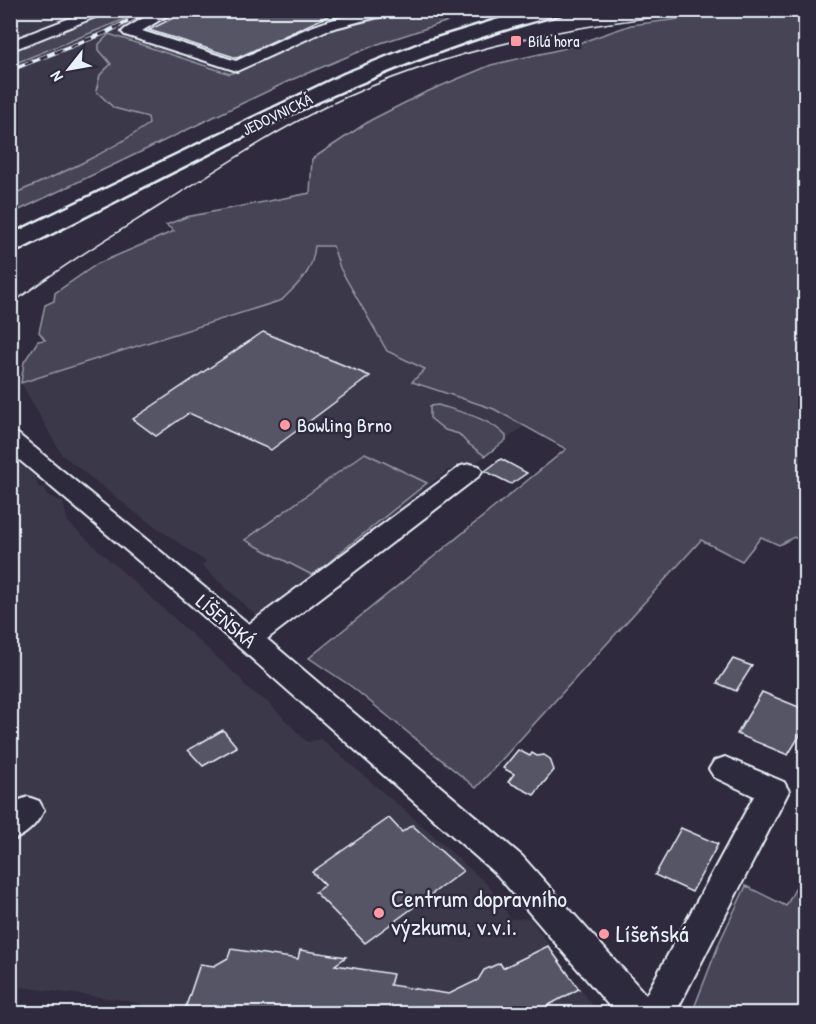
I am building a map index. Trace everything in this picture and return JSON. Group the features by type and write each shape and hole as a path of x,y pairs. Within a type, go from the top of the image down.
{"main road":[{"name":"JEDOVNICKÁ","path":"10,224 353,60 443,28 506,10"},
{"name":"JEDOVNICKÁ","path":"10,245 378,66 487,27 554,10"}],"street":[{"path":"10,47 106,10"},
{"path":"169,10 130,32 237,66 322,27 387,10"},
{"name":"LÍŠEŇSKÁ","path":"10,439 248,639 510,866 639,1014"},
{"path":"248,639 470,471"},
{"path":"648,1014 660,1006 773,791 724,769"}],"shaded area":[{"path":"11,11 475,11 423,26 339,57 11,212"},
{"path":"109,11 145,11 11,65 10,49"},
{"path":"412,11 479,11 378,44 291,80 11,214 11,195 99,154 149,124 148,117 114,108 96,91 100,75 111,64 99,50 99,44 109,34 230,74 322,32"},
{"path":"806,11 805,544 794,537 779,545 761,537 742,561 701,540 476,788 352,687 309,658 566,449 494,409 412,382 425,369 387,351 340,268 333,246 315,246 308,271 282,300 21,383 24,362 38,341 45,340 39,332 45,305 54,301 55,293 97,264 174,231 166,225 186,217 310,193 312,159 371,120 424,93 491,65 562,49 631,25 727,13"},
{"path":"315,246 333,246 340,268 425,369 413,382 494,409 524,426 472,466 448,470 260,619 202,566 206,562 136,513 62,455 21,383 282,300 308,275 314,259"},
{"path":"438,405 483,420 506,436 506,440 485,456 459,434 445,430 430,418 430,406"},
{"path":"365,453 427,483 314,576 245,540"},
{"path":"10,456 35,477 39,488 45,487 47,495 63,502 68,522 241,679 246,687 270,704 307,742 321,739 417,821 489,886 511,919 530,918 598,1013 176,1013 123,1000 11,986"},
{"path":"805,870 805,1013 692,1013 720,941 746,886 786,906"}],"building":[{"path":"204,10 341,10 237,58 149,30 187,11 196,14"},
{"path":"263,332 370,376 271,450 189,413 156,436 133,419"},
{"path":"501,459 527,473 511,484 485,471"},
{"path":"733,659 752,666 736,691 717,683"},
{"path":"762,692 806,710 806,725 788,755 737,734"},
{"path":"223,730 237,747 203,766 188,750"},
{"path":"518,750 530,756 532,753 537,756 544,755 550,759 554,770 534,795 508,782 514,774 503,768"},
{"path":"389,818 402,832 412,825 463,871 365,943 315,892 325,885 312,872"},
{"path":"681,828 718,844 692,892 655,875"},
{"path":"548,946 579,989 532,1014 184,1012 200,964 214,966 228,958 231,949 298,959 300,950 346,957 335,965 393,974 390,985 449,994 478,980 484,970 500,963 503,968"}],"tram line":[{"path":"10,305 84,253 262,141 325,107 372,86 421,68 519,40 620,22 723,10"}],"railway":[{"path":"10,70 105,33 150,10"}],"place":[{"name":"Bílá hora","path":"516,41"},
{"name":"Bowling Brno","path":"285,425"},
{"name":"Centrum dopravního výzkumu, v.v.i.","path":"379,913"},
{"name":"Líšeňská","path":"604,934"}]}
